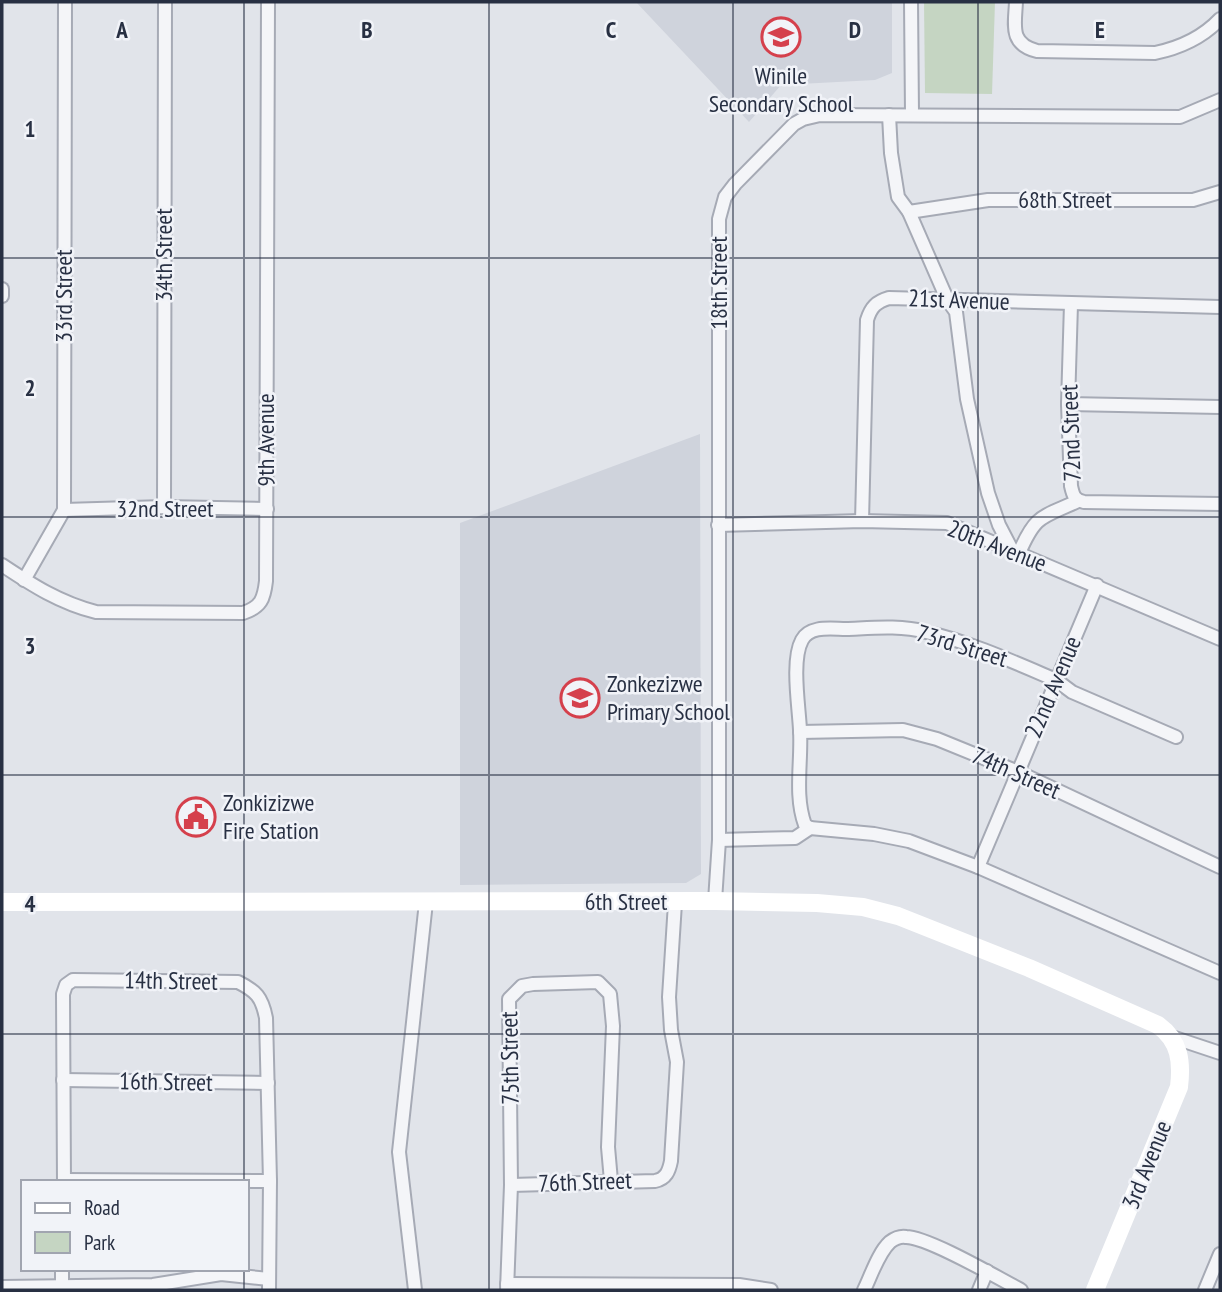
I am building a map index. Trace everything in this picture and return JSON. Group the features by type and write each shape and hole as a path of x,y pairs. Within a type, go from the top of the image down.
{"street":[{"name":"33rd Street","path":"24,580 64,510 65,2"},
{"name":"34th Street","path":"164,507 165,2"},
{"name":"9th Avenue","path":"2,565 46,594 96,612 243,612 254,609 261,603 266,581 267,509 268,2"},
{"path":"911,2 912,114"},
{"path":"1016,2 1016,35 1026,48 1037,51 1155,53 1184,44 1220,19"},
{"name":"18th Street","path":"715,901 719,840 719,219 725,197 784,133 803,119 820,115 1180,117 1220,100"},
{"path":"890,115 891,153 898,197 909,212 947,299 956,312 967,399 990,500 999,525 1015,552 1037,519 1078,501"},
{"name":"68th Street","path":"909,212 988,200 1193,200 1220,192"},
{"path":"2,289 2,296"},
{"name":"21st Avenue","path":"862,521 867,320 870,311 880,301 889,298 947,299 1220,307"},
{"name":"72nd Street","path":"1071,304 1068,404 1073,496 1078,501 1220,504"},
{"path":"1068,404 1220,407"},
{"name":"32nd Street","path":"64,510 164,507 267,509"},
{"name":"20th Avenue","path":"718,525 862,521 947,523 1220,639"},
{"name":"22nd Avenue","path":"978,867 1097,585"},
{"name":"73rd Street","path":"810,828 804,825 799,802 800,732 796,686 800,642 808,633 821,629 901,628 926,632 1008,660 1056,680 1072,692 1176,737"},
{"name":"74th Street","path":"800,732 903,730 937,739 1018,772 1220,867"},
{"path":"719,840 795,838 810,828 889,836 909,841 978,867 1220,973"},
{"name":"6th Street","path":"2,902 715,901 817,903 863,907 898,916 1029,968 1158,1025 1172,1037 1220,1053"},
{"path":"415,1290 399,1152 426,902"},
{"name":"76th Street","path":"511,1185 660,1180 668,1172 677,1062 669,998 675,903"},
{"name":"14th Street","path":"64,1180 63,994 66,985 73,980 237,982 254,990 263,1005 268,1083 269,1285"},
{"name":"75th Street","path":"508,1287 511,1185 509,999 522,986 598,982 610,994 612,1002 608,1147 611,1181"},
{"name":"3rd Avenue","path":"1095,1290 1179,1087 1180,1055 1172,1037"},
{"name":"16th Street","path":"63,1080 268,1083"},
{"path":"248,1181 270,1181"},
{"path":"863,1290 884,1250 894,1240 904,1236 987,1271 1021,1290"},
{"path":"1205,1290 1220,1254"},
{"path":"62,1271 62,1285"},
{"path":"979,1290 987,1271"},
{"path":"2,1287 62,1285 157,1288 221,1275 269,1285"},
{"path":"508,1287 739,1285 771,1290"}],"shaded area":[{"name":"Winile Secondary School","path":"636,2 892,2 892,73 875,80 781,85 749,122"},
{"name":"Zonkezizwe Primary School","path":"700,434 701,874 686,883 460,885 460,523"}],"green space":[{"path":"924,2 995,2 992,94 925,93"}],"place":[{"name":"Winile Secondary School","path":"781,37"},
{"name":"Zonkezizwe Primary School","path":"580,698"},
{"name":"Zonkizizwe Fire Station","path":"196,817"}]}
